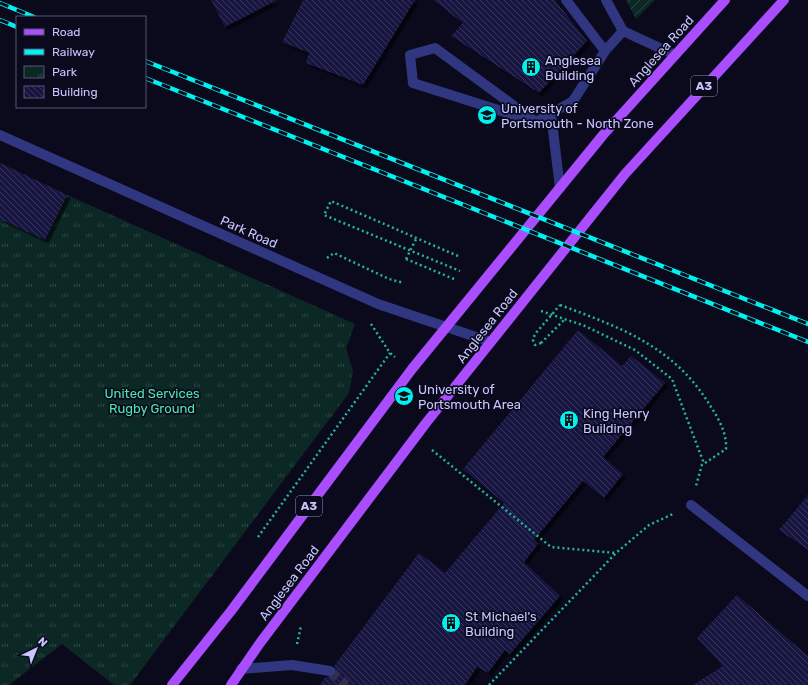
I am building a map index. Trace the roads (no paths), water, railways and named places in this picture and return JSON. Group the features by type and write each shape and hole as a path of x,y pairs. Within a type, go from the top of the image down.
{"main road":[{"name":"Anglesea Road","path":"172,685 231,611 404,379 448,327 603,135 725,0"},
{"name":"Anglesea Road","path":"231,685 241,669 426,423 625,174 784,0"}],"street":[{"path":"566,0 605,51"},
{"path":"606,0 623,30 675,55"},
{"path":"536,122 435,48 410,55 414,83 536,122 573,101 605,51 623,30"},
{"path":"550,114 560,188"},
{"name":"Park Road","path":"0,135 365,298 491,342"},
{"path":"691,505 808,596"},
{"path":"241,669 292,664 330,671"}],"tunnel":[{"path":"330,671 346,685"}],"railway":[{"path":"0,3 32,16"},
{"path":"0,20 16,27"},
{"path":"146,61 808,324"},
{"path":"146,78 808,342"}],"place":[{"name":"Anglesea Building","path":"531,67"},
{"name":"University of Portsmouth - North Zone","path":"487,115"},
{"name":"University of Portsmouth Area","path":"404,396"},
{"name":"King Henry Building","path":"569,420"},
{"name":"St Michael's Building","path":"451,623"}],"park label":[{"name":"United Services Rugby Ground","path":"152,400"}]}
